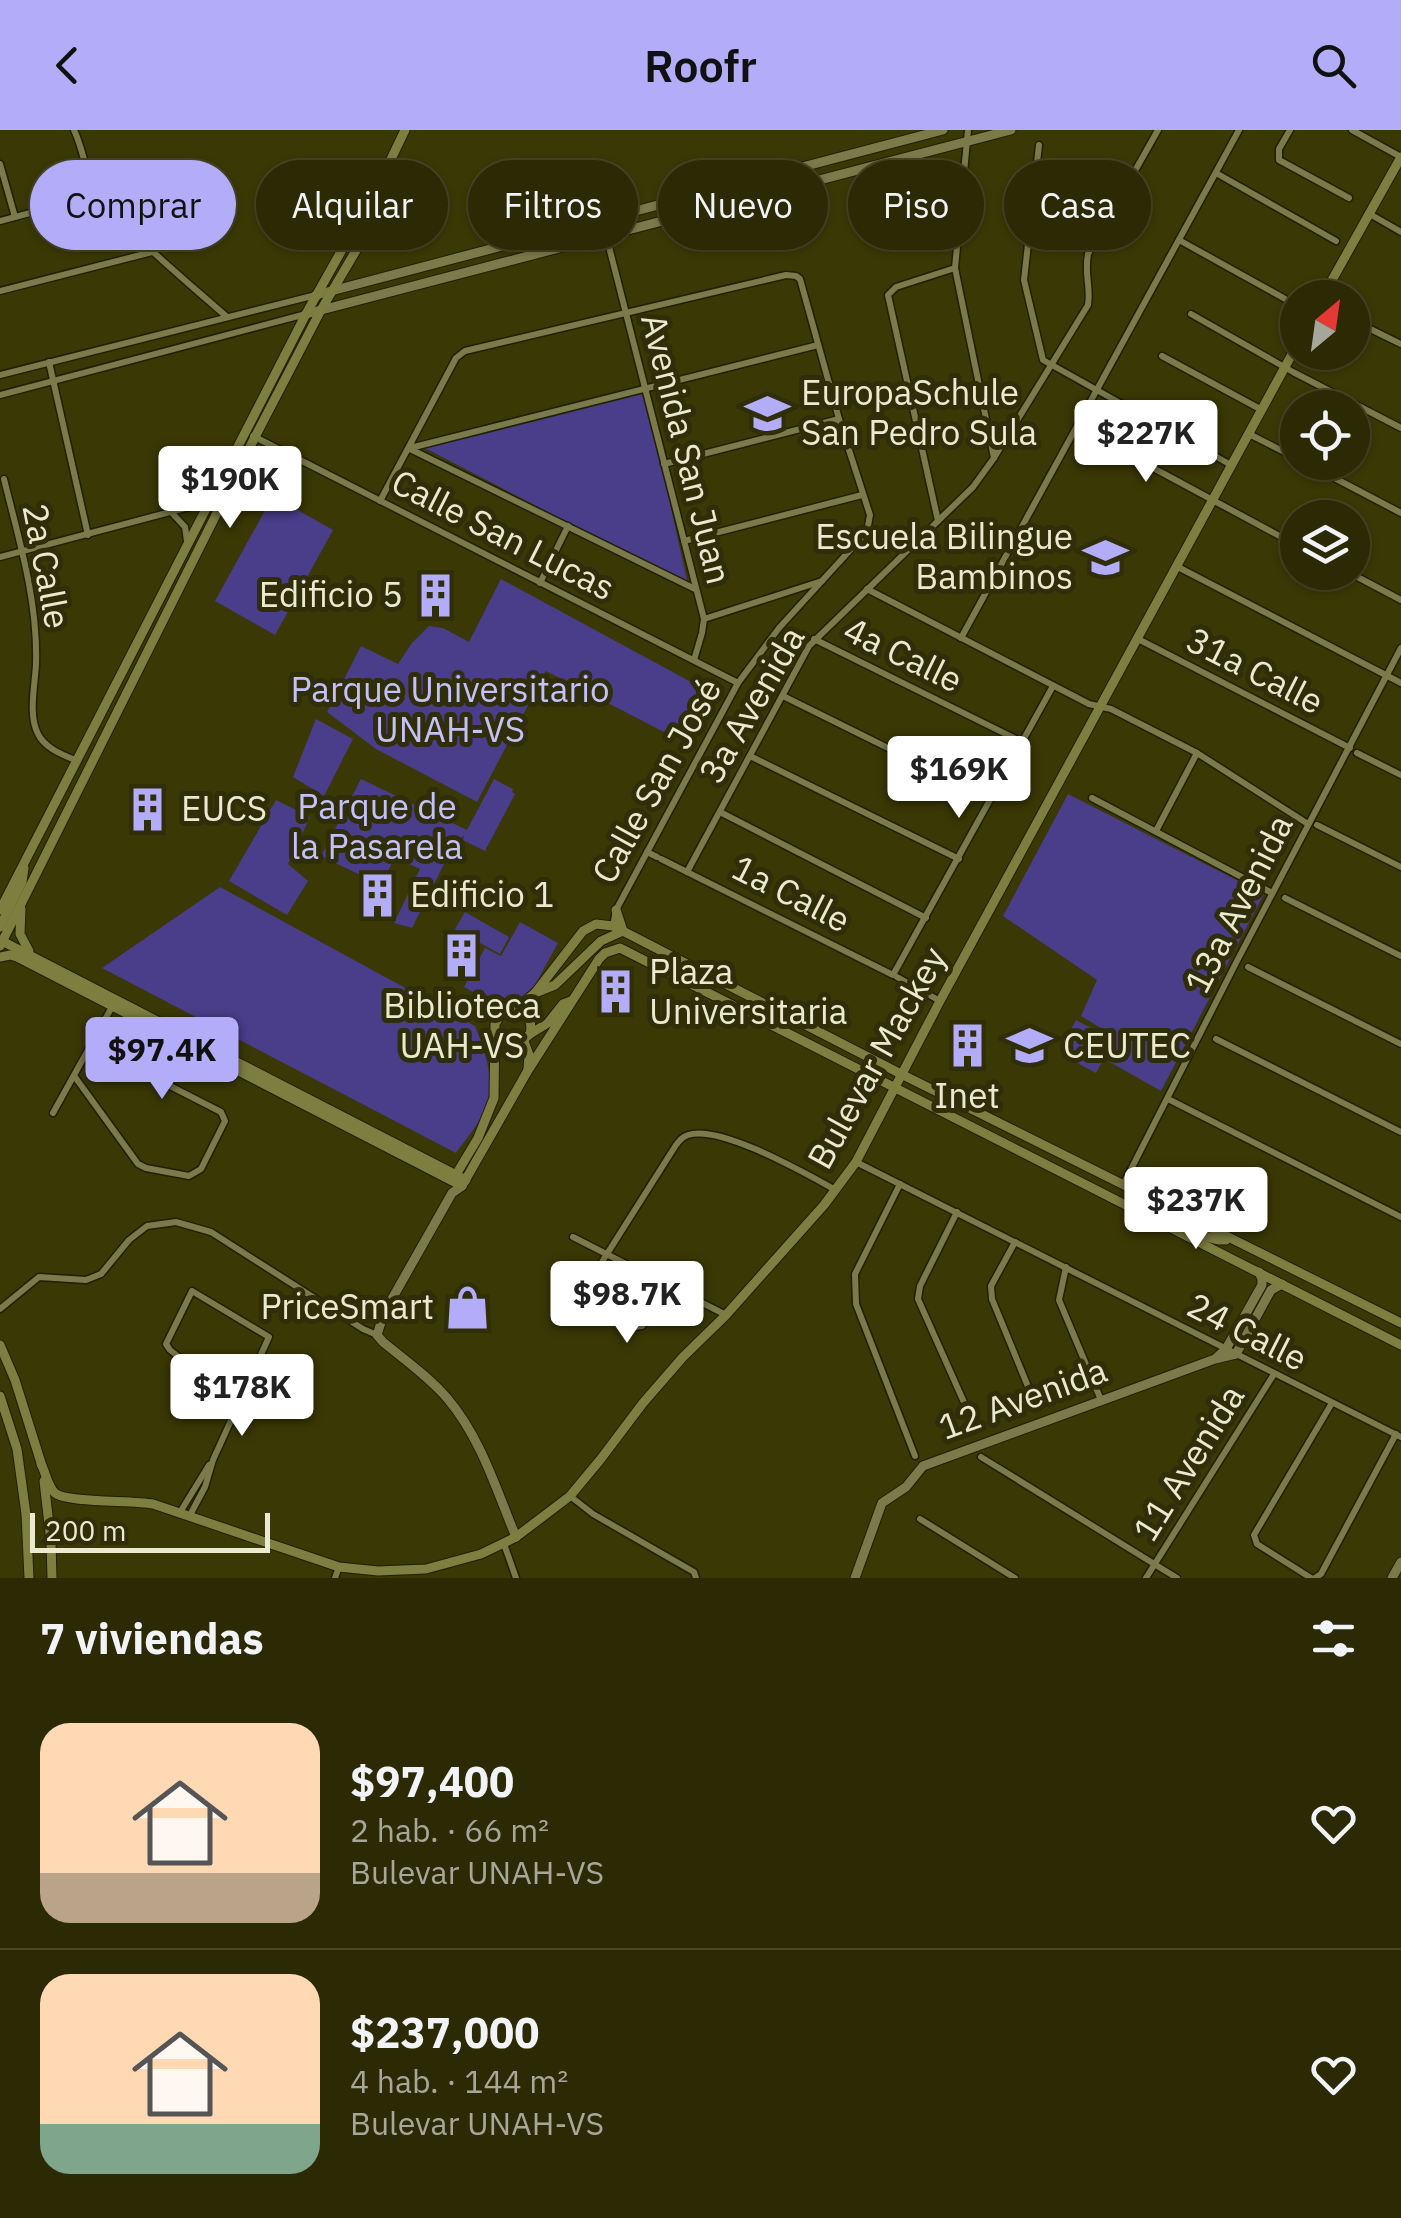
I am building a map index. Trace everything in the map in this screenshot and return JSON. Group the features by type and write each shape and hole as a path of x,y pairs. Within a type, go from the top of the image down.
{"main road":[{"path":"391,160 405,130"},
{"path":"1332,280 1401,157"},
{"path":"341,250 306,314 1,942 459,1180"},
{"path":"0,926 26,860 75,760 208,502 356,250"},
{"name":"Bulevar Mackey","path":"73,1499 138,1501 339,1567 378,1572 426,1570 468,1559 516,1537 570,1496 642,1403 726,1315 856,1162 1283,370"},
{"path":"22,882 26,860"},
{"path":"4,912 22,882 38,866"},
{"path":"21,902 20,934 30,954"},
{"path":"616,910 618,928"},
{"path":"516,1009 535,993 583,932 596,924 618,928 1401,1323"},
{"path":"535,993 555,985 618,928"},
{"path":"459,1180 604,952 620,948 1401,1345"},
{"path":"0,957 17,957 176,1033"},
{"path":"496,1034 506,1043 516,1044 574,1000"},
{"path":"459,1180 494,1098 495,1024 507,1010 516,1009 530,1020 527,1072"},
{"path":"1146,1214 1166,1216 1216,1240 1228,1237"},
{"path":"0,1344 16,1380 41,1464 52,1578"},
{"path":"0,1396 16,1448 26,1514 29,1578"},
{"path":"41,1464 52,1490 73,1499"},
{"path":"51,1542 55,1510 73,1499"}],"street":[{"path":"74,130 84,160"},
{"path":"0,375 943,130"},
{"path":"968,130 955,268 994,458"},
{"path":"638,228 1011,130"},
{"name":"3a Avenida","path":"687,872 814,639 973,487 994,458 1088,305 1088,254 1158,130"},
{"path":"961,638 1239,130"},
{"path":"1290,130 1279,149 1282,162 1349,198"},
{"path":"1352,130 1401,157"},
{"path":"1039,145 1024,280 1040,356 1051,366 1230,465"},
{"path":"0,164 15,217"},
{"path":"1216,173 1336,241"},
{"path":"0,221 30,213"},
{"path":"1368,213 1401,232"},
{"path":"1180,240 1280,295"},
{"path":"0,395 552,250"},
{"name":"Avenida San Juan","path":"609,250 704,618 694,660"},
{"path":"0,291 152,252 227,317"},
{"path":"938,522 888,295 896,287 955,268"},
{"path":"380,501 456,358 464,350 786,275 796,276 862,494 684,540"},
{"path":"1191,314 1280,363"},
{"path":"1370,329 1401,344"},
{"path":"408,449 818,345"},
{"path":"1162,356 1260,410"},
{"path":"49,362 88,535"},
{"path":"1292,370 1401,428"},
{"path":"664,464 839,419"},
{"path":"1248,433 1280,450"},
{"name":"Calle San Lucas","path":"250,435 738,683"},
{"name":"Calle San Lucas","path":"408,449 696,590"},
{"path":"1118,449 1280,536"},
{"name":"2a Calle","path":"4,480 36,620 35,730 51,749 75,760"},
{"path":"1338,480 1401,513"},
{"name":"Calle San José","path":"616,910 738,683 780,628 863,536 870,516 862,494"},
{"path":"0,557 208,502"},
{"path":"172,513 185,528 187,543"},
{"path":"540,582 568,526"},
{"path":"1175,566 1401,683"},
{"path":"704,618 823,581"},
{"path":"1370,584 1401,600"},
{"path":"867,589 1089,704 1111,709 1197,753 1313,824 1401,867"},
{"name":"31a Calle","path":"1136,638 1401,775"},
{"name":"4a Calle","path":"814,639 1022,742"},
{"name":"13a Avenida","path":"1124,1185 1272,893 1353,751 1401,648"},
{"path":"896,975 1054,686"},
{"path":"782,696 991,799"},
{"path":"1156,831 1197,753"},
{"path":"750,756 958,858"},
{"path":"1092,798 1272,893"},
{"path":"720,812 926,918"},
{"name":"1a Calle","path":"648,852 896,975 940,1001"},
{"path":"1285,898 1401,956"},
{"path":"1248,967 1401,1044"},
{"path":"53,1113 113,1005"},
{"path":"1216,1039 1401,1132"},
{"path":"75,1076 138,1164 189,1176 201,1169 225,1121 222,1112 92,1046"},
{"path":"1168,1099 1401,1218"},
{"path":"673,1288 642,1326 636,1328 628,1328 583,1300 582,1294 676,1144 690,1134 742,1142 836,1190"},
{"name":"24 Calle","path":"856,1162 1399,1436"},
{"path":"378,1334 384,1312 459,1180"},
{"path":"900,1184 855,1274 856,1304 915,1456"},
{"path":"957,1212 920,1286 918,1299 975,1427"},
{"path":"0,1309 38,1277 86,1280 102,1274 129,1240 148,1226 176,1222 211,1232 363,1329 378,1334 432,1383 457,1410 480,1448 516,1537"},
{"path":"573,1238 726,1315"},
{"path":"1015,1242 991,1286 992,1299 1036,1406"},
{"path":"1066,1268 1059,1300 1101,1400"},
{"name":"12 Avenida","path":"1214,1359 1226,1349 1262,1285 1259,1272"},
{"path":"1236,1354 1272,1290 1282,1284"},
{"path":"184,1515 201,1496 213,1460 269,1338 192,1292 166,1344 238,1404"},
{"name":"12 Avenida","path":"855,1578 879,1508 906,1487 922,1466 1236,1354"},
{"name":"11 Avenida","path":"1146,1578 1274,1374"},
{"path":"1332,1403 1254,1538 1315,1578 1399,1436"},
{"path":"980,1457 1177,1578"},
{"path":"184,1515 192,1492 213,1460"},
{"path":"192,1492 201,1496"},
{"path":"570,1496 593,1514 694,1572 696,1578"},
{"path":"920,1519 1015,1578"},
{"path":"504,1544 516,1578"},
{"path":"1392,1578 1401,1562"},
{"path":"335,1578 339,1567"}],"green space":[{"path":"645,390 688,585 421,446"},
{"path":"273,496 333,530 275,635 215,601"},
{"name":"Parque Universitario UNAH-VS","path":"501,579 715,695 691,746 546,671 477,802 376,749 327,712 361,646 398,664 429,626 443,628 469,642"},
{"path":"316,719 353,739 324,796 293,777"},
{"name":"Parque de la Pasarela","path":"361,779 467,830 494,779 515,794 485,851 463,840 464,835 452,848 412,928 394,923 420,869 395,857 381,885 321,856"},
{"path":"1068,794 1264,894 1161,1091 1108,1061 1111,1052 1094,1042 1101,1028 1081,1016 1097,980 1003,916"},
{"path":"276,800 310,817 288,864 308,881 287,915 229,881"},
{"path":"220,887 475,1026 488,1065 489,1095 482,1117 456,1153 102,968"},
{"path":"465,912 509,937 500,954 455,929"},
{"path":"520,922 558,943 518,1016 464,987 485,948 501,956"},
{"path":"1076,1020 1095,1030 1086,1048 1104,1058 1096,1073 1061,1049"}],"place":[{"name":"EuropaSchule San Pedro Sula","path":"768,413"},
{"name":"Escuela Bilingue Bambinos","path":"1106,557"},
{"name":"Edificio 5","path":"436,595"},
{"name":"EUCS","path":"148,809"},
{"name":"Edificio 1","path":"377,895"},
{"name":"Biblioteca UAH-VS","path":"462,956"},
{"name":"Plaza Universitaria","path":"616,992"},
{"name":"Inet","path":"967,1046"},
{"name":"CEUTEC","path":"1030,1046"},
{"name":"PriceSmart","path":"467,1307"}]}
